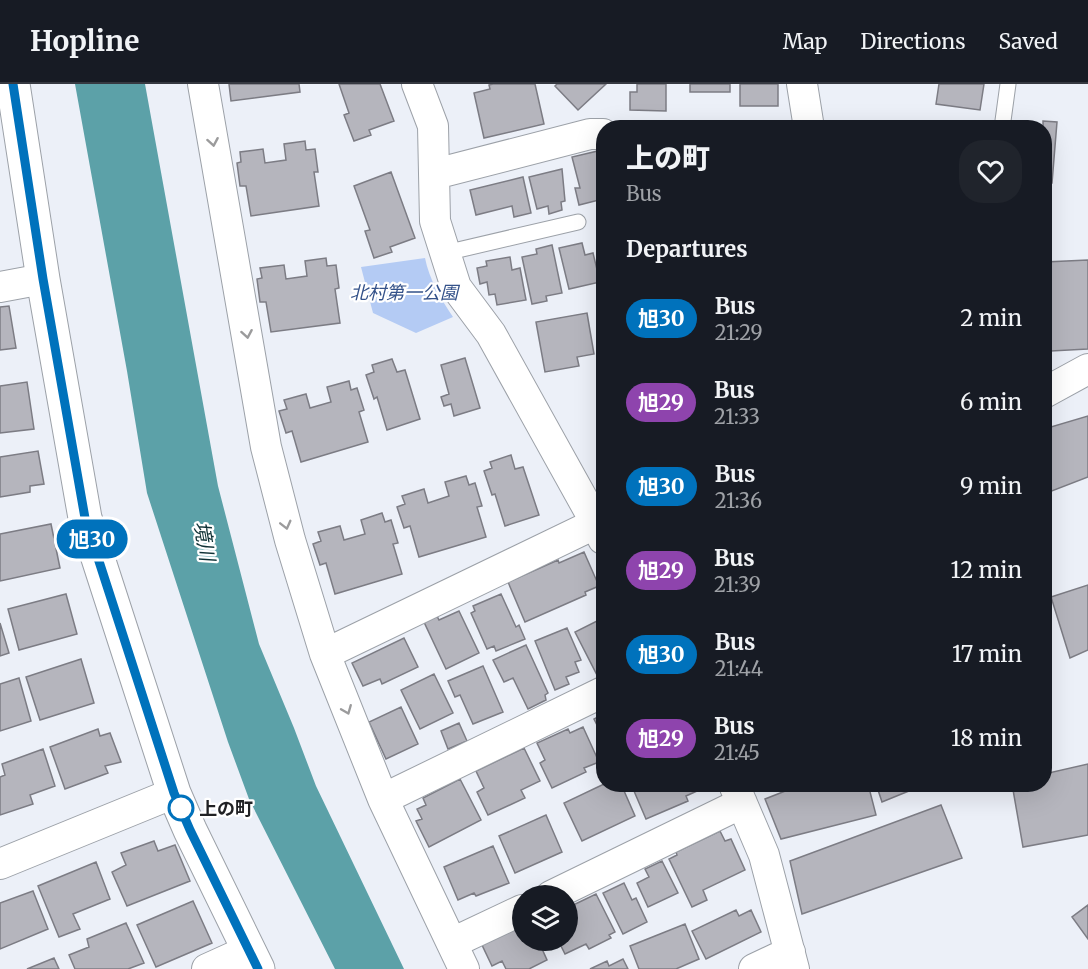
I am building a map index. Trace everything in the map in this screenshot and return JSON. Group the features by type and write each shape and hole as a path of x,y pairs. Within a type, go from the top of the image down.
{"street":[{"path":"203,84 266,447 290,540 325,654 383,799 458,956 512,917"},
{"path":"417,84 433,126 435,221 456,287 491,334 596,518"},
{"path":"802,84 808,120"},
{"path":"9,93 85,518 174,793 254,959 207,969"},
{"path":"435,174 596,134"},
{"path":"0,287 43,279"},
{"path":"1052,389 1088,369"},
{"path":"325,654 596,529"},
{"path":"383,799 596,695"},
{"path":"571,885 739,792"},
{"path":"741,792 764,855 792,960 754,969"},
{"path":"0,864 174,793"}],"lane":[{"path":"1003,120 1008,84"},
{"path":"445,253 578,222"}],"green space":[{"name":"北村第一公園","path":"425,258 436,289 453,317 416,333 373,313 361,267"}],"water":[{"name":"境川","path":"75,84 145,84 218,486 259,644 316,786 404,969 335,969 249,799 228,742 147,493"}],"building":[{"path":"229,84 299,84 300,92 231,101"},
{"path":"339,84 380,84 394,121 369,130 371,135 354,141 344,115 349,113"},
{"path":"535,84 544,124 484,138 474,93 490,89 489,85"},
{"path":"557,84 606,84 578,110 555,86"},
{"path":"637,84 666,84 666,111 630,110 630,92 637,92"},
{"path":"690,84 730,84 730,92 690,92"},
{"path":"740,84 778,84 778,106 740,106"},
{"path":"939,84 984,84 980,110 936,104"},
{"path":"1052,122 1057,122 1052,183"},
{"path":"305,141 306,150 315,149 318,172 314,172 319,206 251,216 246,186 240,186 237,163 241,162 240,152 263,149 265,163 286,160 284,144"},
{"path":"596,151 596,201 579,205 575,188 580,188 572,157"},
{"path":"562,169 565,201 561,202 562,210 549,214 548,206 537,209 529,177"},
{"path":"391,172 415,238 390,247 392,252 374,258 365,231 370,230 354,186"},
{"path":"523,177 531,213 514,217 512,206 476,215 470,190"},
{"path":"582,243 585,255 593,253 596,283 569,289 559,248"},
{"path":"552,245 562,293 546,296 547,301 532,304 522,257 537,254 536,249"},
{"path":"510,257 512,270 520,268 526,300 497,305 495,294 489,295 487,282 480,284 477,268 487,266 486,261"},
{"path":"326,258 327,266 336,265 339,288 335,289 340,323 271,332 266,302 260,302 257,279 262,278 260,268 284,265 286,279 307,276 305,261"},
{"path":"1088,260 1088,349 1052,351 1052,262"},
{"path":"9,306 16,348 0,350 0,307"},
{"path":"587,313 594,354 577,357 579,366 545,372 536,322"},
{"path":"465,358 480,408 454,416 451,404 444,406 441,397 449,394 441,365"},
{"path":"392,359 397,372 405,370 420,419 387,430 377,397 374,399 366,375 374,372 372,365"},
{"path":"349,381 351,390 357,388 364,410 359,412 368,442 301,462 292,431 286,433 279,411 287,409 284,400 306,394 310,408 331,402 327,387"},
{"path":"27,382 34,429 0,433 0,386"},
{"path":"1088,416 1088,477 1052,491 1052,427"},
{"path":"38,451 44,484 30,486 30,492 0,497 0,457"},
{"path":"511,455 515,469 523,467 539,515 505,526 495,494 492,495 484,471 492,468 490,462"},
{"path":"466,476 469,485 475,483 482,506 477,507 486,537 419,557 410,526 404,528 397,507 405,504 402,496 424,489 428,503 449,496 445,482"},
{"path":"382,513 385,522 391,520 398,543 393,544 402,574 335,594 326,563 320,565 313,544 321,541 318,532 340,526 344,540 365,534 361,520"},
{"path":"51,524 60,568 0,581 0,534"},
{"path":"584,552 596,579 596,587 585,592 586,595 525,622 508,582 558,560 559,563"},
{"path":"1088,585 1088,650 1070,658 1052,597"},
{"path":"66,594 77,634 19,650 8,609"},
{"path":"501,594 516,627 519,625 525,639 496,651 494,646 487,649 471,613 475,611 473,606"},
{"path":"459,611 479,653 446,669 424,622 437,616 439,620"},
{"path":"596,622 596,673 575,632"},
{"path":"0,623 9,653 0,656"},
{"path":"567,628 581,660 575,662 579,672 566,677 569,684 555,690 535,641"},
{"path":"404,638 418,667 382,684 380,679 363,686 352,663"},
{"path":"526,645 548,693 545,695 546,700 528,709 513,678 504,682 493,660"},
{"path":"81,659 94,703 40,720 26,677"},
{"path":"483,666 503,712 473,724 460,695 455,697 448,681"},
{"path":"434,674 453,713 420,729 401,690"},
{"path":"19,678 31,721 0,731 0,684"},
{"path":"401,707 418,744 386,759 369,722"},
{"path":"459,723 467,741 448,749 441,731"},
{"path":"583,727 596,755 596,763 584,768 586,772 552,788 540,763 545,760 537,743 568,729 570,733"},
{"path":"98,729 100,736 110,733 121,762 105,766 108,773 65,789 50,747"},
{"path":"524,748 540,781 521,790 525,798 488,815 477,792 484,788 476,771"},
{"path":"43,749 55,786 30,795 33,804 0,815 0,777 5,775 2,764"},
{"path":"1088,764 1088,835 1023,847 1013,792 1052,792 1052,772"},
{"path":"460,779 481,820 429,847 416,821 422,819 417,809 426,805 423,798"},
{"path":"596,788 596,792 624,792 635,816 582,841 564,803"},
{"path":"634,792 695,792 686,796 688,801 646,819"},
{"path":"783,792 870,792 876,815 781,839 765,799"},
{"path":"879,792 906,792 882,802"},
{"path":"941,805 962,858 802,914 790,861"},
{"path":"546,815 562,852 515,873 499,836"},
{"path":"720,831 725,841 731,839 745,870 703,890 707,900 692,907 669,859 677,855 676,852"},
{"path":"154,841 158,851 175,845 190,881 127,906 112,872 126,865 121,853"},
{"path":"493,846 509,883 476,896 474,893 458,900 444,867"},
{"path":"662,861 678,893 648,907 637,883 649,877 645,869"},
{"path":"96,862 110,899 73,914 80,929 59,937 38,886"},
{"path":"624,883 632,900 636,898 647,922 623,934 603,893"},
{"path":"33,891 48,929 0,949 0,903"},
{"path":"596,894 615,932 609,935 611,938 589,949 586,944 578,948 578,903"},
{"path":"193,901 212,943 156,967 137,925"},
{"path":"1088,905 1088,939 1072,917"},
{"path":"736,910 739,916 751,910 761,932 706,959 692,931"},
{"path":"126,923 144,963 128,969 75,969 69,955 89,947 87,939"},
{"path":"685,924 699,959 676,969 639,969 630,946"},
{"path":"512,931 512,951 543,951 547,960 529,969 506,969 502,961 492,966 482,945"},
{"path":"54,958 59,969 27,969"},
{"path":"623,959 628,969 590,969 607,961 609,966"}],"bus line":[{"name":"旭30","path":"13,84 43,279 85,518 174,793 258,969"}],"place":[{"name":"上の町","path":"181,808"}]}
